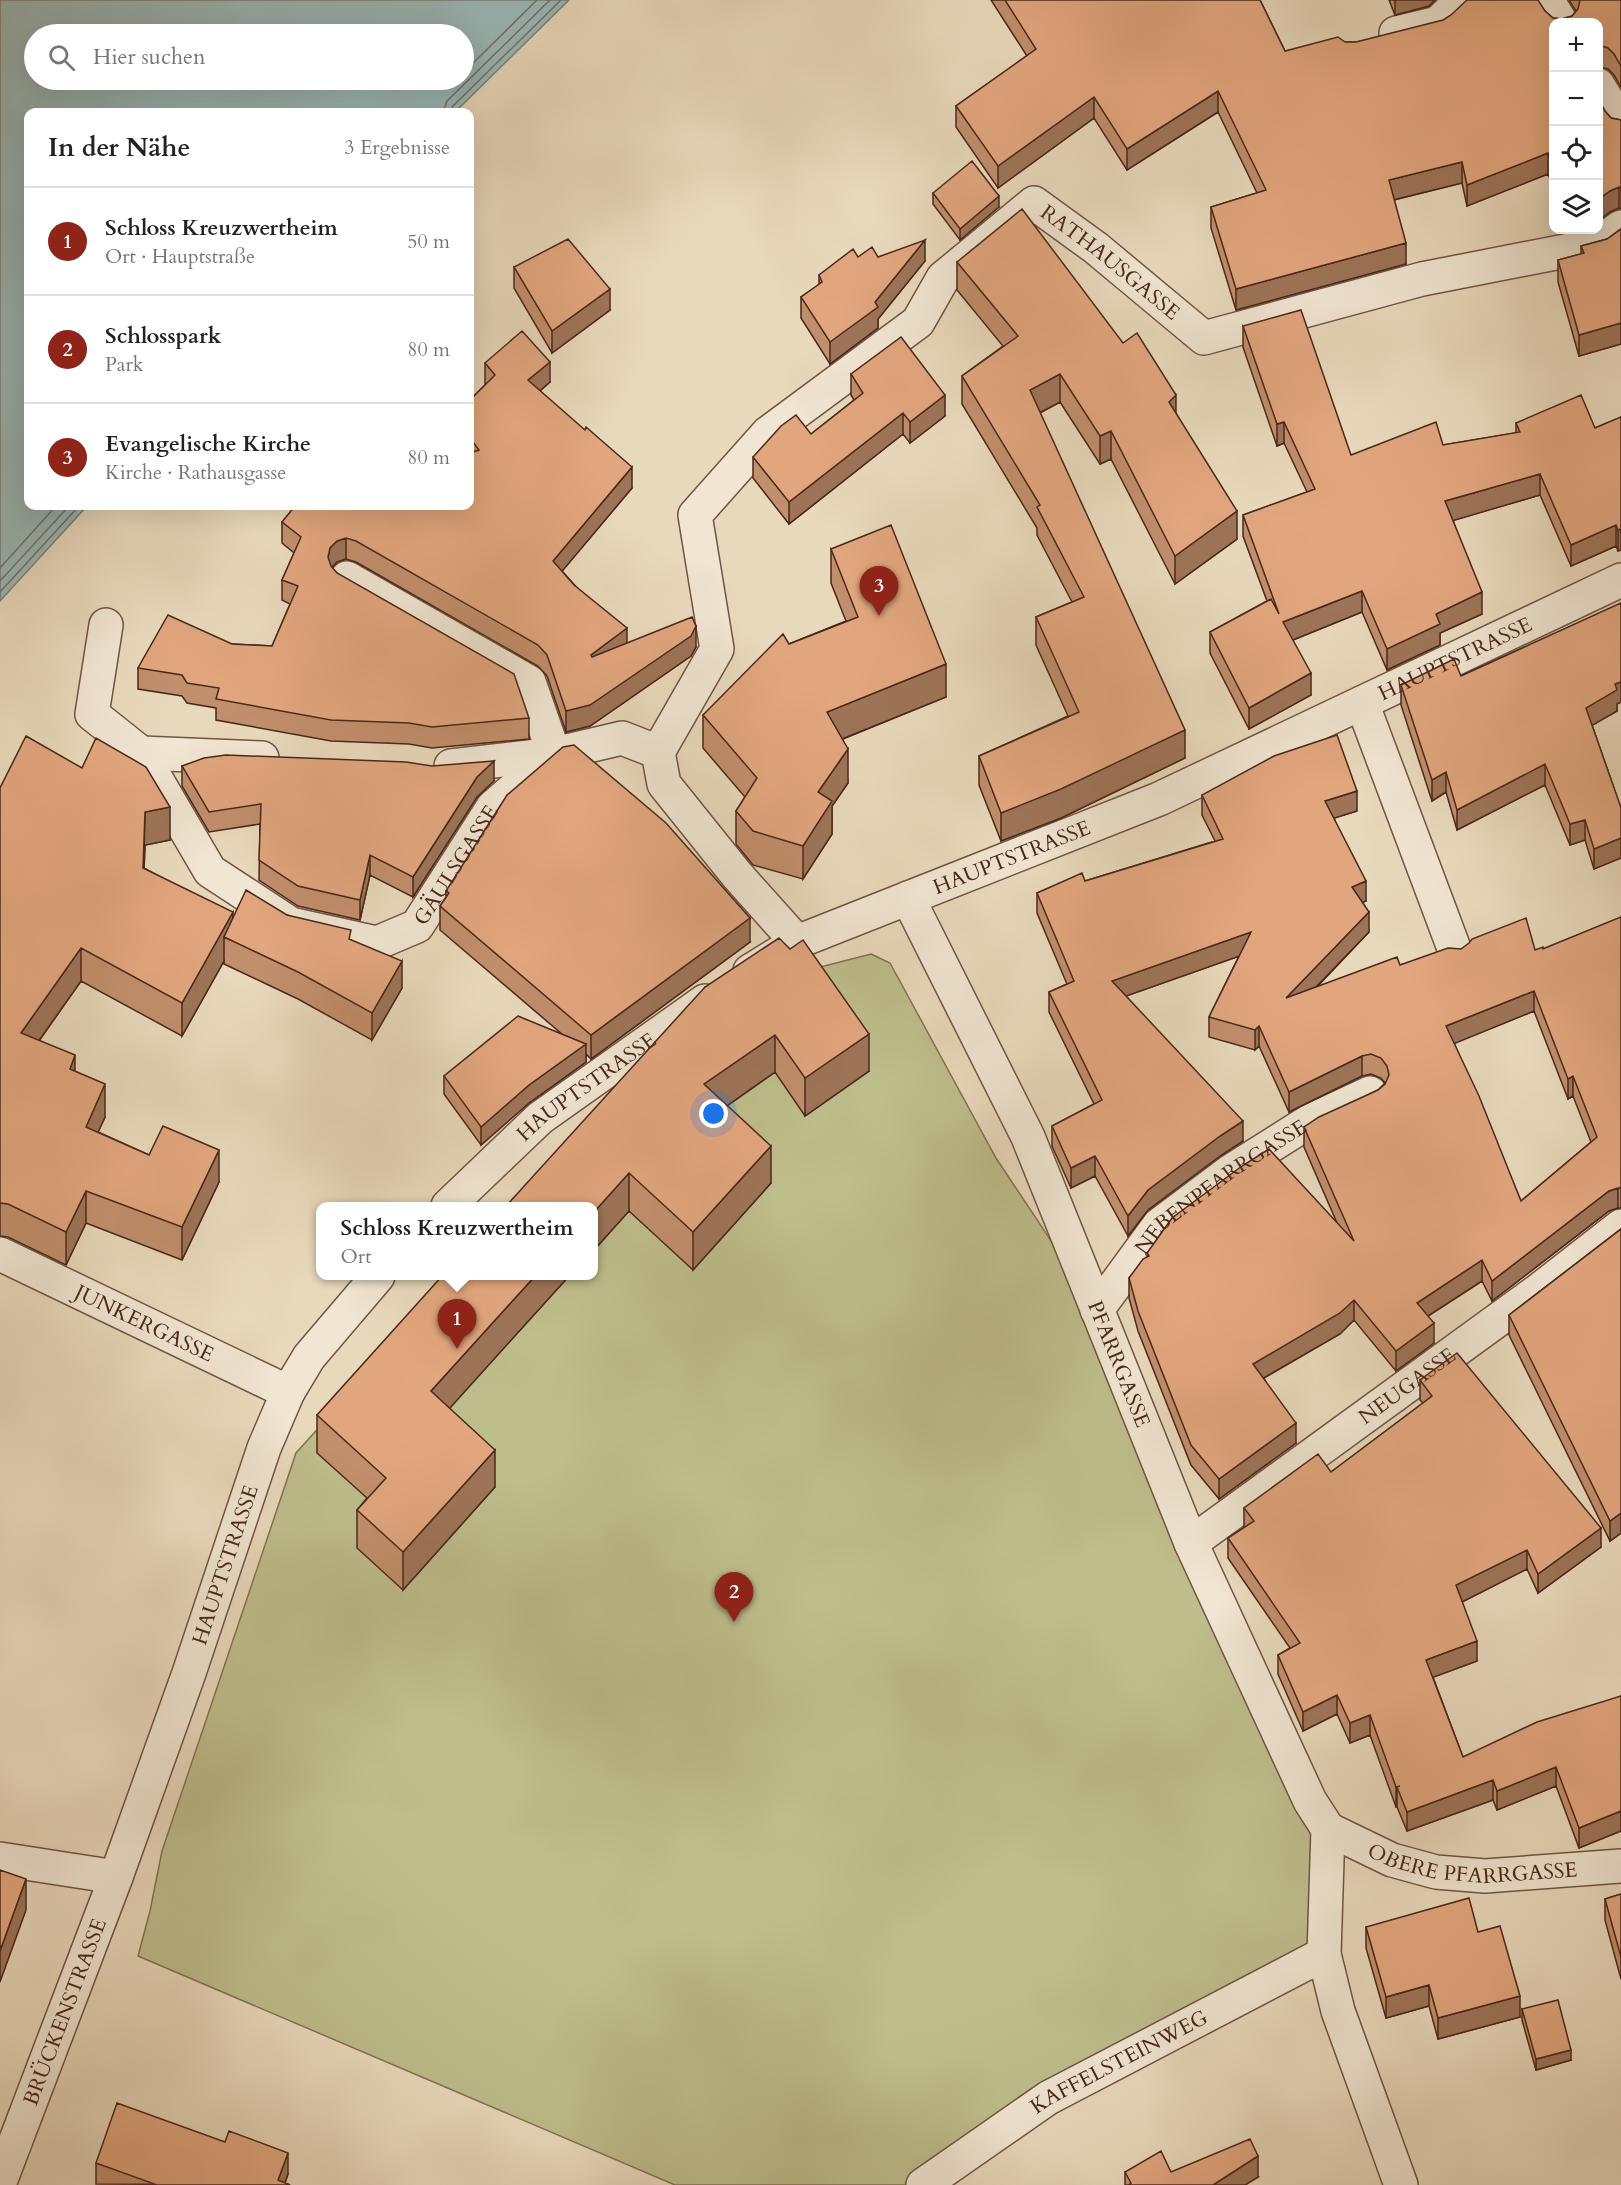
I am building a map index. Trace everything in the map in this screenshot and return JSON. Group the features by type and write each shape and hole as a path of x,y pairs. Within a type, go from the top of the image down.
{"street":[{"path":"1373,39 1438,22 1462,0"},
{"path":"1547,0 1558,18"},
{"path":"1603,92 1621,123"},
{"name":"RATHAUSGASSE","path":"658,752 717,650 695,515 768,433 918,322 943,278 1034,203 1096,248 1204,338 1422,279 1596,245 1621,227"},
{"path":"347,578 529,682 554,754"},
{"name":"HAUPTSTRASSE","path":"452,1202 540,1118 722,989 797,942 1159,799 1621,580"},
{"name":"GÄULSGASSE","path":"106,625 92,714 141,753 210,871 291,924 377,943 417,926 493,807 554,754"},
{"path":"1362,702 1455,951"},
{"name":"GÄULSGASSE","path":"420,765 431,767 456,765 554,754 622,738 658,752"},
{"path":"658,752 664,784 737,875 797,942"},
{"path":"141,753 292,759"},
{"name":"PFARRGASSE","path":"908,898 1028,1137 1191,1543 1310,1802 1328,1829"},
{"name":"NEBENPFARRGASSE","path":"1097,1310 1159,1225 1231,1171 1310,1121 1370,1093"},
{"name":"NEUGASSE","path":"1191,1543 1539,1290 1621,1226"},
{"name":"JUNKERGASSE","path":"0,1254 288,1392"},
{"name":"HAUPTSTRASSE","path":"116,1877 189,1673 264,1448 288,1392 309,1358 374,1280"},
{"path":"1328,1829 1324,1954 1338,2011 1401,2185"},
{"name":"OBERE PFARRGASSE","path":"1328,1829 1392,1860 1436,1872 1485,1876 1621,1866"},
{"path":"0,1859 116,1877"},
{"name":"BRÜCKENSTRASSE","path":"0,2182 116,1877"},
{"name":"KAFFELSTEINWEG","path":"923,2185 1048,2098 1324,1954"}],"shaded area":[{"path":"871,954 890,963 996,1158 1097,1310 1310,1801 1324,1954 923,2185 675,2185 138,1956 162,1851 296,1453 452,1280 598,1280 598,1202 805,971"}],"water":[{"path":"0,0 569,0 459,108 24,108 24,510 83,510 0,601"}],"building":[{"path":"1005,0 1260,0 1285,51 1338,37 1345,42 1356,42 1443,20 1467,0 1538,0 1553,18 1549,18 1549,156 1548,153 1467,185 1462,162 1389,180 1406,243 1236,289 1211,207 1266,190 1218,91 1127,149 1094,97 998,166 956,106 1036,49"},
{"path":"1580,0 1621,0 1621,66 1608,48 1603,46 1603,18 1565,18 1572,16 1578,9"},
{"path":"1603,108 1611,118 1621,120 1621,188 1603,196"},
{"path":"972,161 999,196 960,229 933,193"},
{"path":"1022,209 1123,343 1137,333 1176,395 1169,402 1237,511 1175,556 1111,431 1100,436 1060,374 1030,390 1185,730 1061,789 1001,813 979,756 1079,712 1036,617 1084,597 1037,507 1040,505 962,376 1018,336 957,262"},
{"path":"1621,229 1621,323 1579,335 1558,260 1584,253 1581,246 1607,239"},
{"path":"568,239 610,289 552,331 514,267"},
{"path":"925,240 875,302 878,307 830,342 801,297 822,282 819,275 853,249 858,257 872,247 878,257"},
{"path":"1301,310 1351,455 1436,422 1443,445 1520,432 1516,423 1581,395 1595,428 1621,417 1621,529 1618,530 1616,525 1571,545 1540,474 1445,501 1482,592 1436,614 1440,624 1387,649 1362,591 1283,622 1311,673 1249,708 1210,632 1271,599 1279,614 1243,515 1315,489 1284,422 1277,424 1243,326"},
{"path":"522,331 550,362 528,380 632,467 553,561 574,585 627,628 591,655 592,657 692,617 696,626 691,636 590,705 566,711 547,655 538,645 356,541 346,538 337,541 330,548 328,557 337,573 514,674 529,718 432,727 409,723 331,720 216,699 219,688 187,683 182,675 138,668 168,615 232,644 272,646 298,586 282,580 301,537 282,522 292,510 474,510 474,452 479,450 474,443 474,396 495,375 485,363"},
{"path":"901,337 945,395 910,422 903,413 789,502 753,457 781,426 796,415 811,434 863,393 851,374"},
{"path":"891,525 946,664 827,712 848,749 818,792 832,801 803,846 753,831 736,811 757,778 703,715 783,634 789,644 858,617 831,549"},
{"path":"1621,603 1621,682 1615,684 1617,690 1586,708 1621,808 1621,838 1594,849 1585,820 1570,824 1545,764 1457,810 1446,772 1432,780 1401,685 1454,659 1461,676"},
{"path":"1337,735 1357,791 1325,801 1366,881 1352,887 1369,912 1286,998 1397,957 1400,965 1448,948 1461,949 1472,939 1526,918 1535,950 1543,947 1543,949 1621,917 1621,1188 1609,1191 1492,1281 1482,1260 1417,1303 1434,1323 1396,1351 1354,1300 1340,1313 1253,1364 1296,1423 1219,1479 1191,1445 1138,1311 1129,1278 1143,1259 1149,1256 1147,1253 1172,1218 1269,1149 1354,1241 1304,1127 1319,1117 1378,1090 1385,1084 1389,1075 1387,1066 1381,1058 1371,1054 1362,1056 1289,1092 1259,1026 1255,1030 1209,1017 1251,932 1112,981 1243,1121 1148,1190 1128,1216 1095,1156 1071,1168 1052,1126 1102,1100 1049,992 1074,981 1037,893 1082,873 1085,881 1223,839 1202,795 1274,756","holes":["1534,991 1568,1079 1573,1076 1597,1137 1521,1201 1479,1096 1446,1026"]},
{"path":"26,736 82,768 96,738 146,767 170,807 145,812 143,868 233,912 182,1003 81,948 21,1033 75,1055 70,1069 105,1084 86,1127 149,1155 163,1126 219,1150 182,1227 86,1191 66,1232 8,1204 0,1203 0,788"},
{"path":"574,745 666,823 750,918 591,1035 440,906 449,893 446,891 507,795 563,747"},
{"path":"226,755 406,762 432,766 494,761 477,777 413,877 370,855 360,900 298,886 259,860 261,804 209,812 182,766 204,758"},
{"path":"246,890 287,915 351,930 349,939 402,961 372,1013 298,972 224,937"},
{"path":"779,938 790,949 803,940 869,1034 805,1078 775,1035 704,1084 771,1146 693,1232 629,1173 598,1208 598,1202 510,1202 705,987"},
{"path":"518,1016 586,1044 529,1085 481,1127 444,1076"},
{"path":"1621,1229 1621,1513 1610,1521 1509,1315"},
{"path":"438,1280 531,1280 431,1391 495,1450 403,1552 357,1510 386,1478 317,1415"},
{"path":"1457,1353 1601,1528 1538,1574 1527,1550 1456,1585 1477,1641 1426,1660 1463,1757 1537,1722 1621,1696 1621,1811 1579,1828 1556,1767 1497,1791 1493,1780 1407,1812 1397,1787 1400,1786 1396,1787 1370,1715 1350,1723 1337,1695 1303,1712 1278,1655 1300,1643 1228,1538 1254,1521 1244,1508 1318,1454 1331,1472 1432,1396 1420,1380"},
{"path":"0,1870 26,1879 0,1951"},
{"path":"1621,1894 1621,1957 1605,1899"},
{"path":"1469,1898 1478,1932 1500,1926 1520,1996 1438,2018 1429,1985 1386,1997 1366,1927"},
{"path":"1558,2000 1571,2050 1536,2059 1522,2009"},
{"path":"117,2103 225,2142 229,2131 288,2153 278,2180 290,2185 157,2185 96,2163"},
{"path":"1250,2139 1258,2156 1213,2185 1129,2185 1131,2183 1125,2172 1161,2151 1171,2172"}],"place":[{"name":"Evangelische Kirche","path":"879,616"},
{"name":"Schloss Kreuzwertheim","path":"457,1349"},
{"name":"Schlosspark","path":"734,1622"}]}
